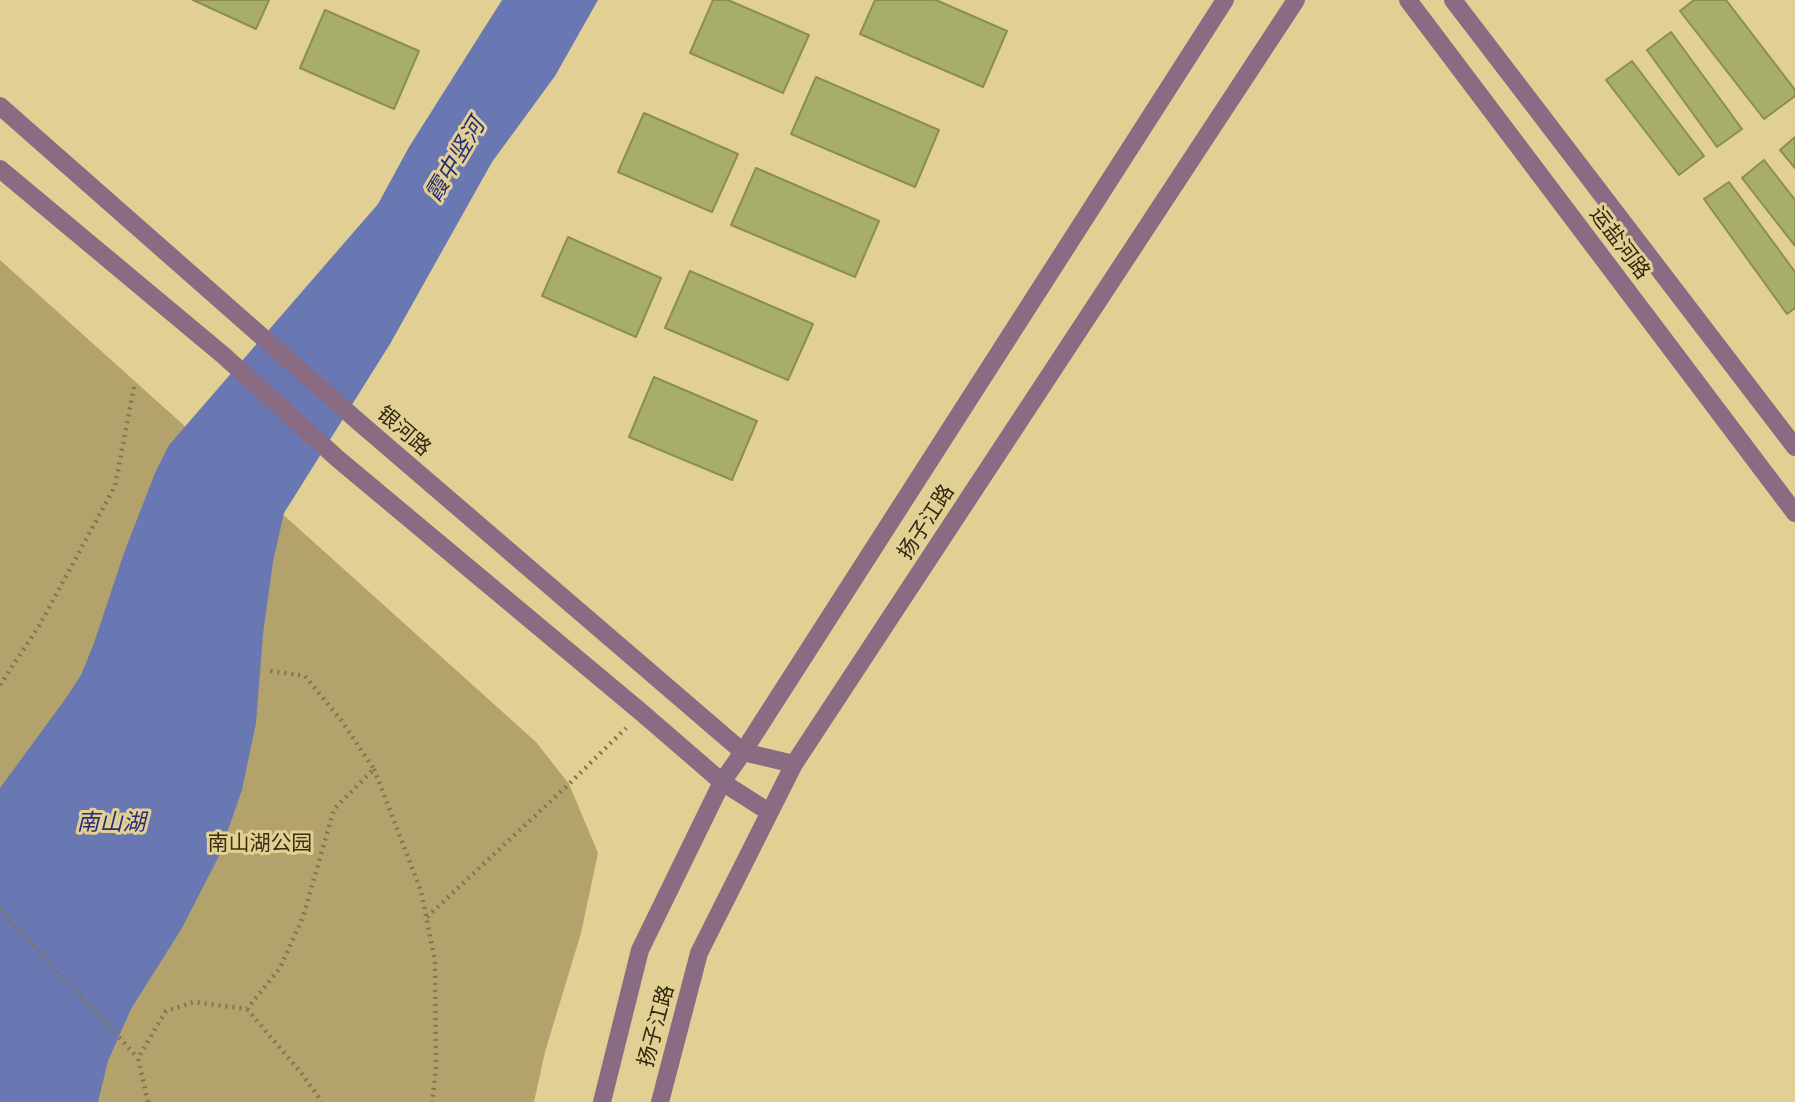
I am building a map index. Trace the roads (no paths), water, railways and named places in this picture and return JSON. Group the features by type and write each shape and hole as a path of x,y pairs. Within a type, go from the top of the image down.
{"main road":[{"name":"扬子江路","path":"602,1102 639,950 722,782 1225,0"},
{"name":"扬子江路","path":"660,1102 699,953 794,764 1296,0"},
{"name":"运盐河路","path":"1408,0 1795,513"},
{"name":"运盐河路","path":"1453,0 1795,447"},
{"name":"银河路","path":"0,106 360,423 743,752 794,764"},
{"path":"0,169 223,355 338,459 722,782 769,811"}],"water":[{"name":"南山湖","path":"502,0 598,0 555,76 492,162 390,344 284,513 273,562 263,634 256,723 242,790 219,856 182,928 131,1009 108,1061 98,1102 0,1102 0,788 81,675 124,553 155,473 169,445 378,204 409,147"}],"water label":[{"name":"霞中竖河","path":"455,160"}],"park label":[{"name":"南山湖公园","path":"260,843"}]}
